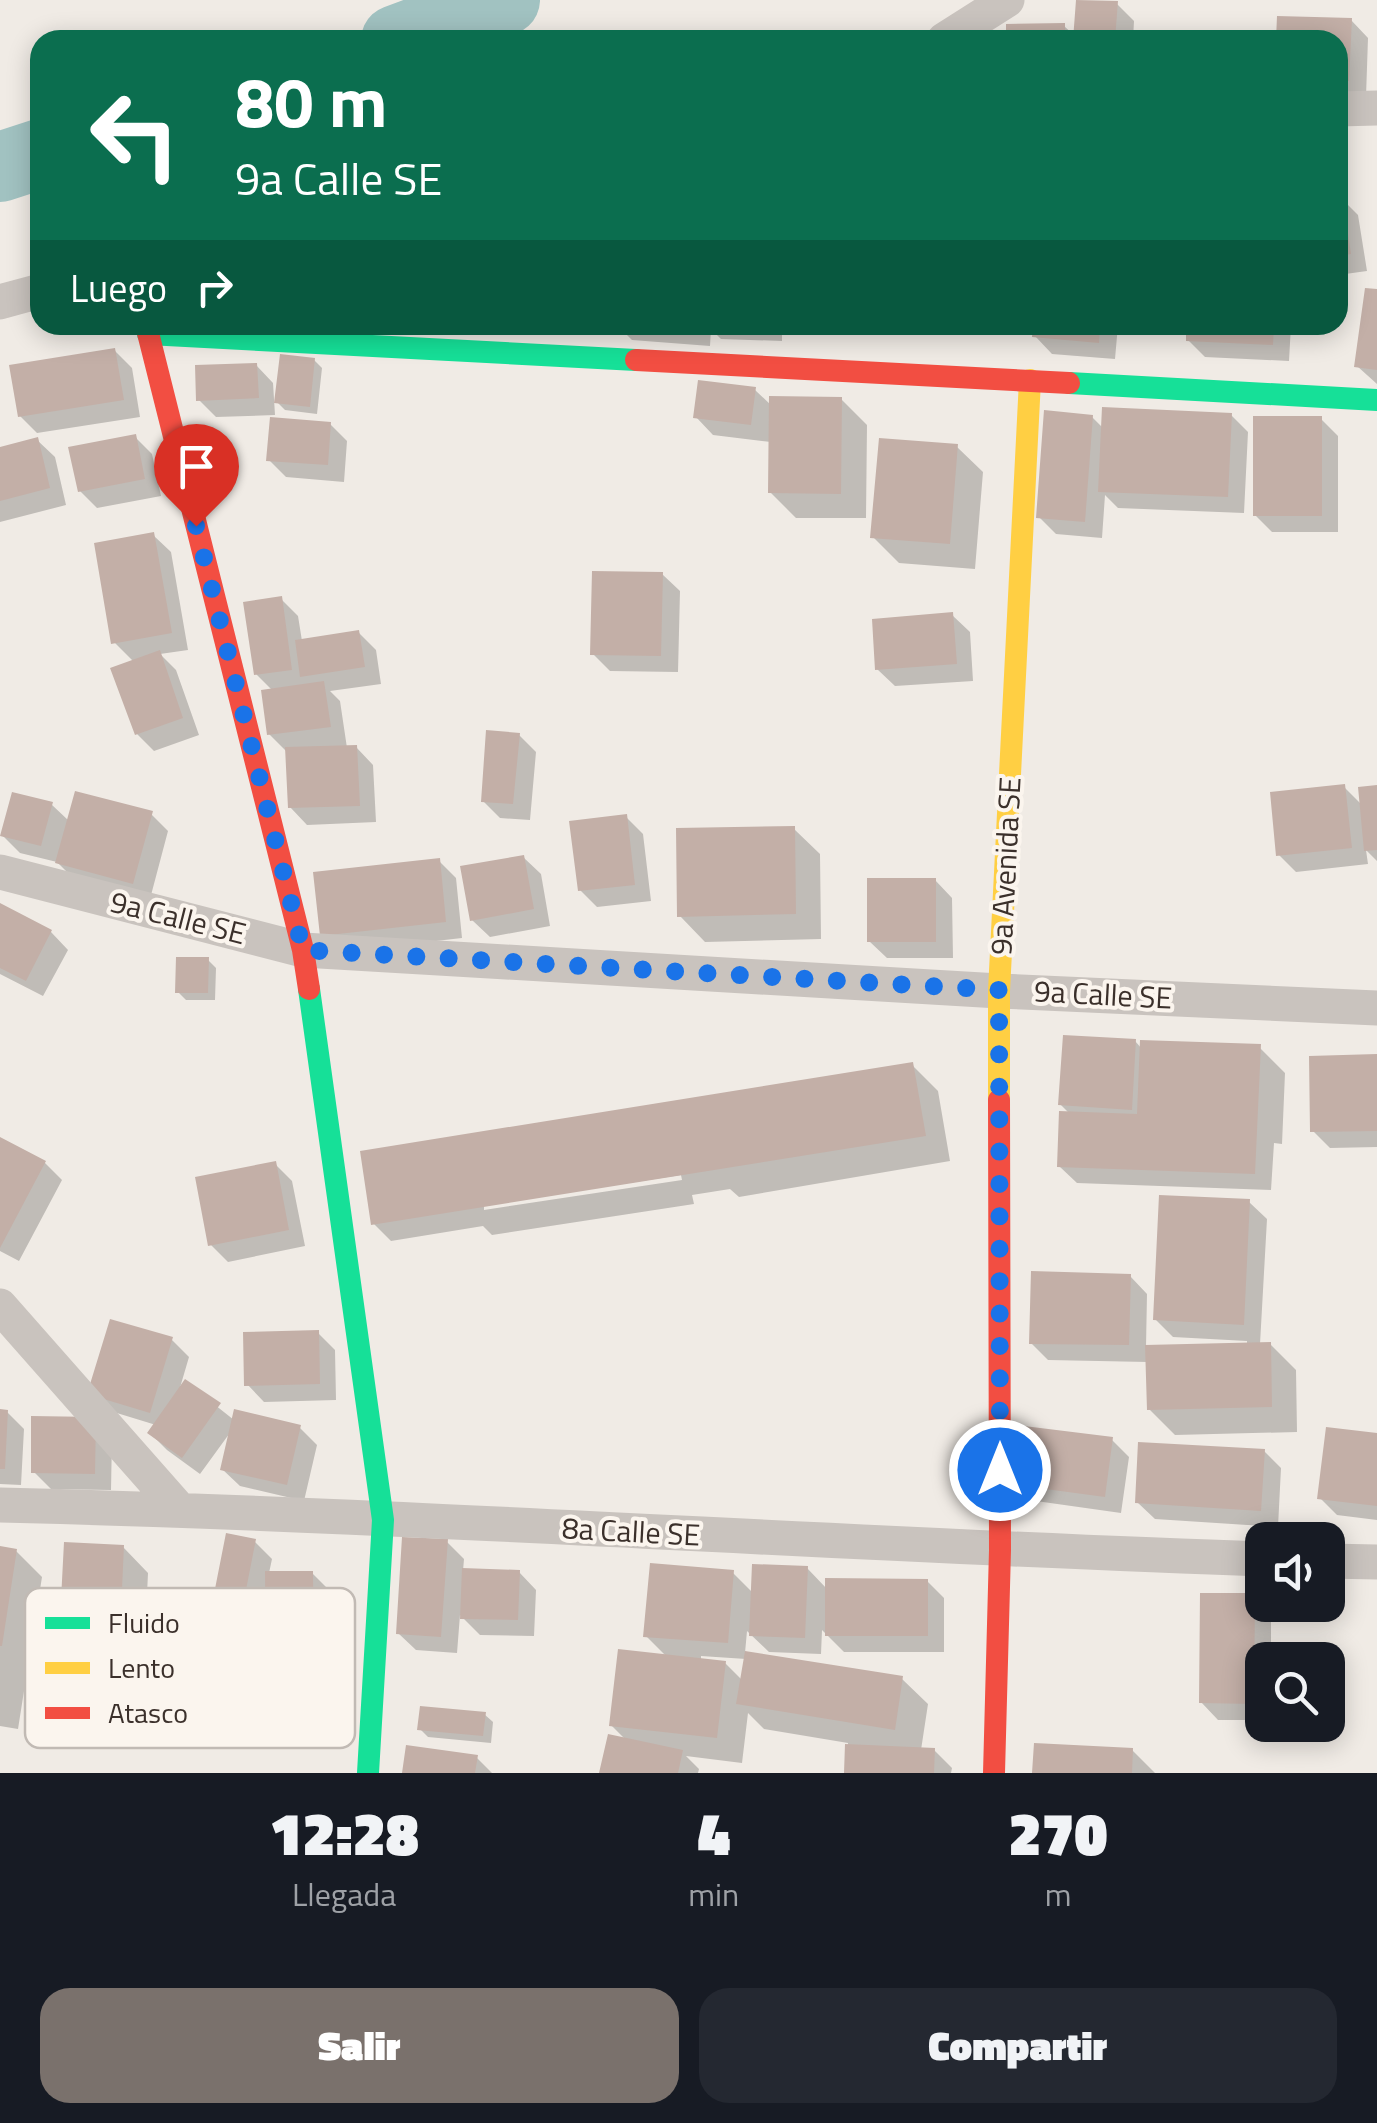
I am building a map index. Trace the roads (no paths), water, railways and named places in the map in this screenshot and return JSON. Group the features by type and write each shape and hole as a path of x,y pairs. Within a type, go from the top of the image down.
{"street":[{"path":"960,30 1007,0"},
{"path":"1348,109 1377,108"},
{"path":"0,302 30,294"},
{"path":"148,335 303,950 383,1520 368,1773"},
{"path":"235,335 1377,400"},
{"name":"9a Avenida SE","path":"994,1773 1000,1550 999,990 1030,380"},
{"name":"9a Calle SE","path":"0,872 303,950 1377,1008"},
{"path":"0,1306 179,1509"},
{"name":"8a Calle SE","path":"0,1505 179,1509 1000,1550 1245,1557"},
{"path":"1345,1561 1377,1562"}],"waterway":[{"path":"423,30 505,0"},
{"path":"0,167 30,157"}]}
